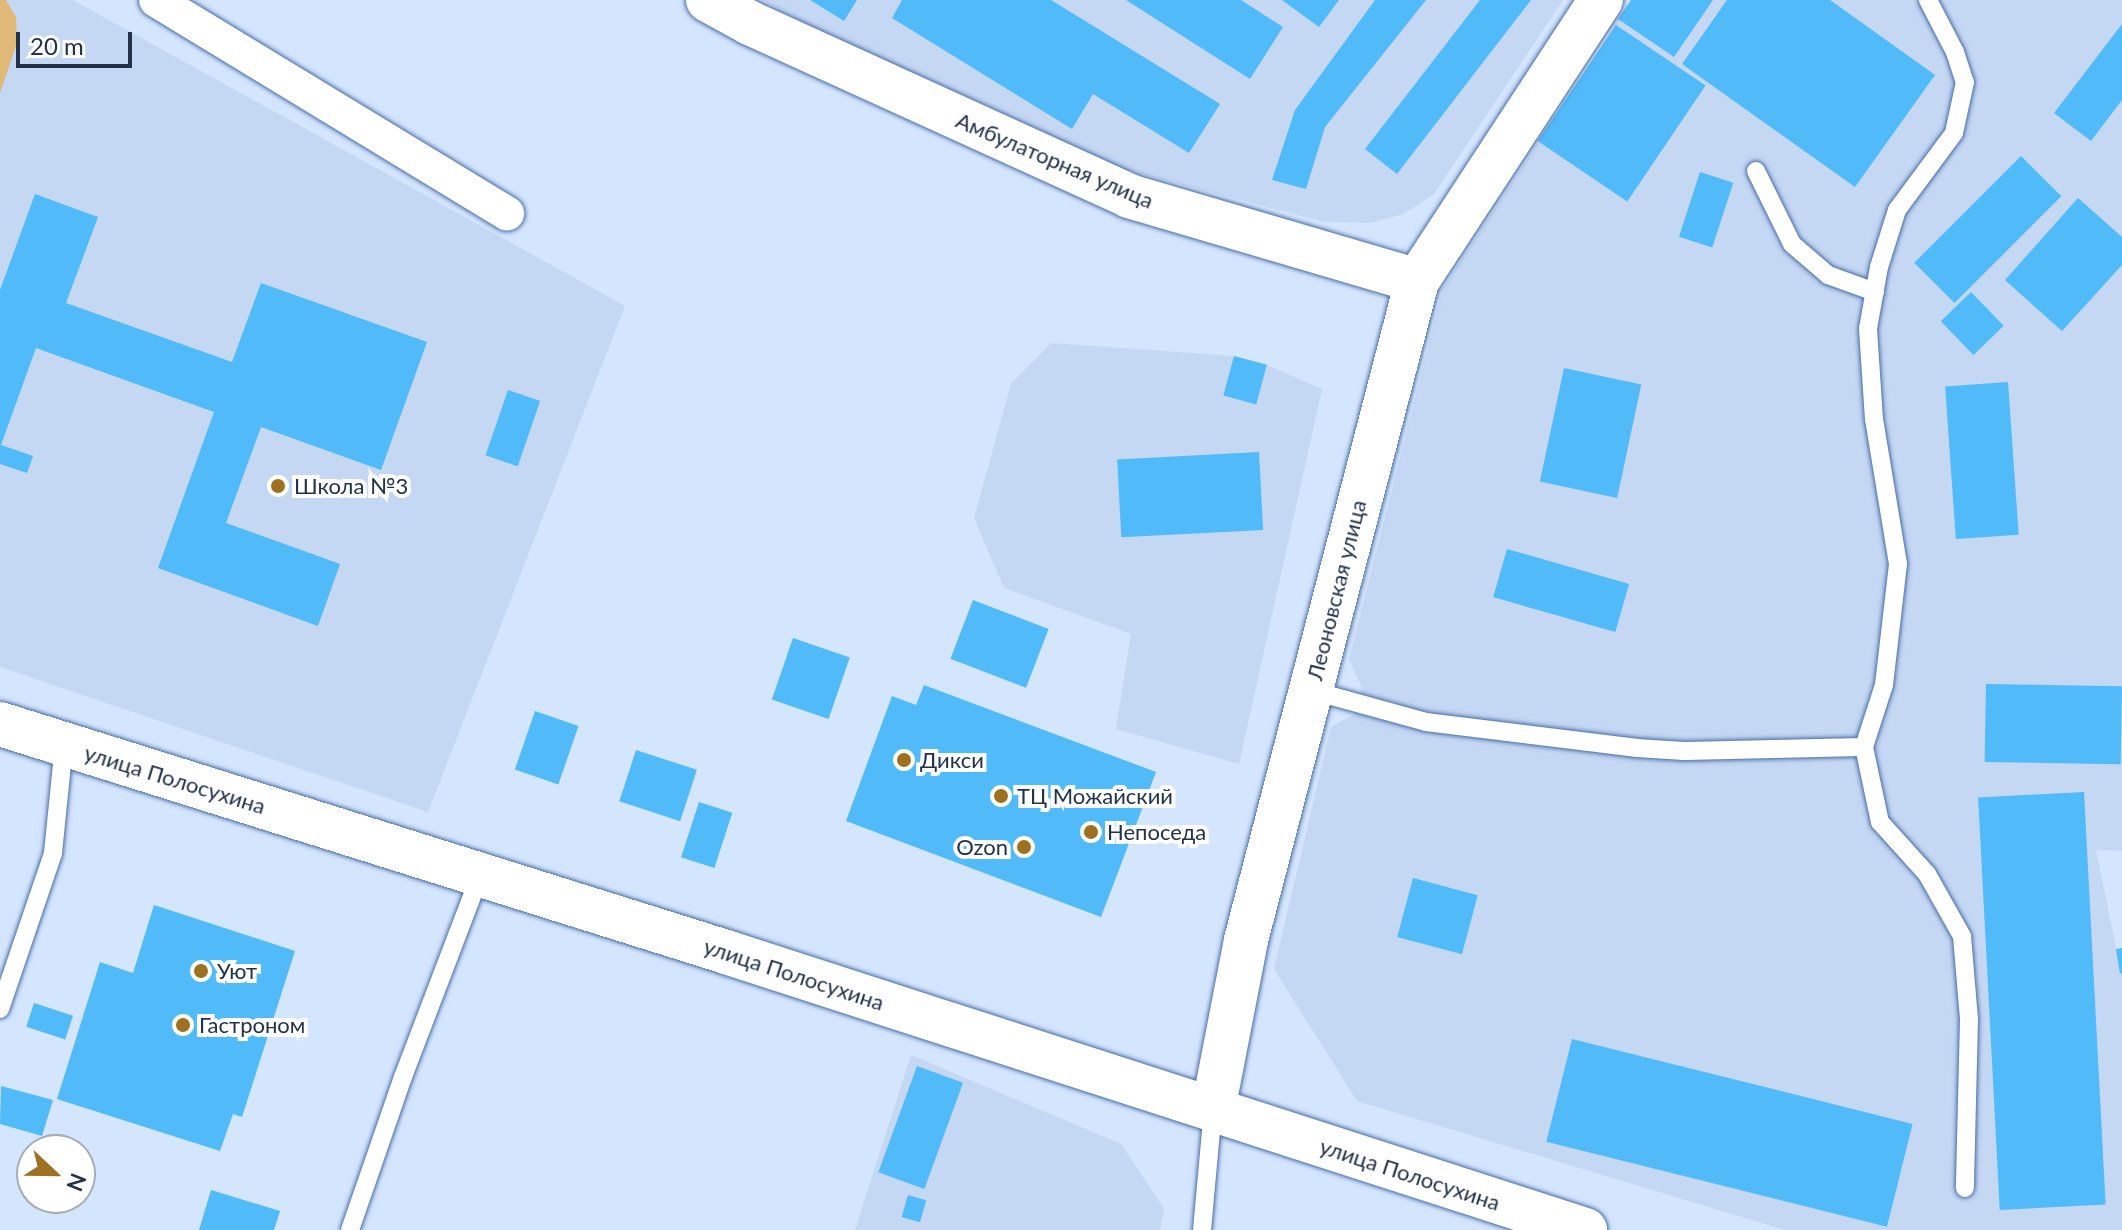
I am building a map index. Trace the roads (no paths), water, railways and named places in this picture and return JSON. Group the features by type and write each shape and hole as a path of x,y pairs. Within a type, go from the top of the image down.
{"street":[{"path":"156,0 507,213"},
{"name":"Амбулаторная улица","path":"708,0 750,23 1129,196 1417,281"},
{"name":"Леоновская улица","path":"1213,1110 1246,940 1417,281 1601,0"},
{"name":"улица Полосухина","path":"0,724 1585,1230"}],"lane":[{"path":"1928,0 1955,52 1965,82 1954,133 1897,210 1868,329 1874,419 1898,564 1884,685 1864,747 1880,822 1927,874 1962,936 1969,1019 1965,1188"},
{"path":"1756,171 1792,244 1828,275 1875,292"},
{"path":"1310,690 1426,722 1637,748 1684,751 1864,747"},
{"path":"0,1009 53,853 64,744"},
{"path":"350,1230 403,1077 480,875"},
{"name":"Леоновская улица","path":"1202,1230 1213,1110"}],"place":[{"name":"Школа №3","path":"278,486"},
{"name":"Дикси","path":"904,760"},
{"name":"ТЦ Можайский","path":"1001,796"},
{"name":"Непоседа","path":"1091,832"},
{"name":"Ozon","path":"1024,847"},
{"name":"Уют","path":"201,971"},
{"name":"Гастроном","path":"183,1025"}]}
